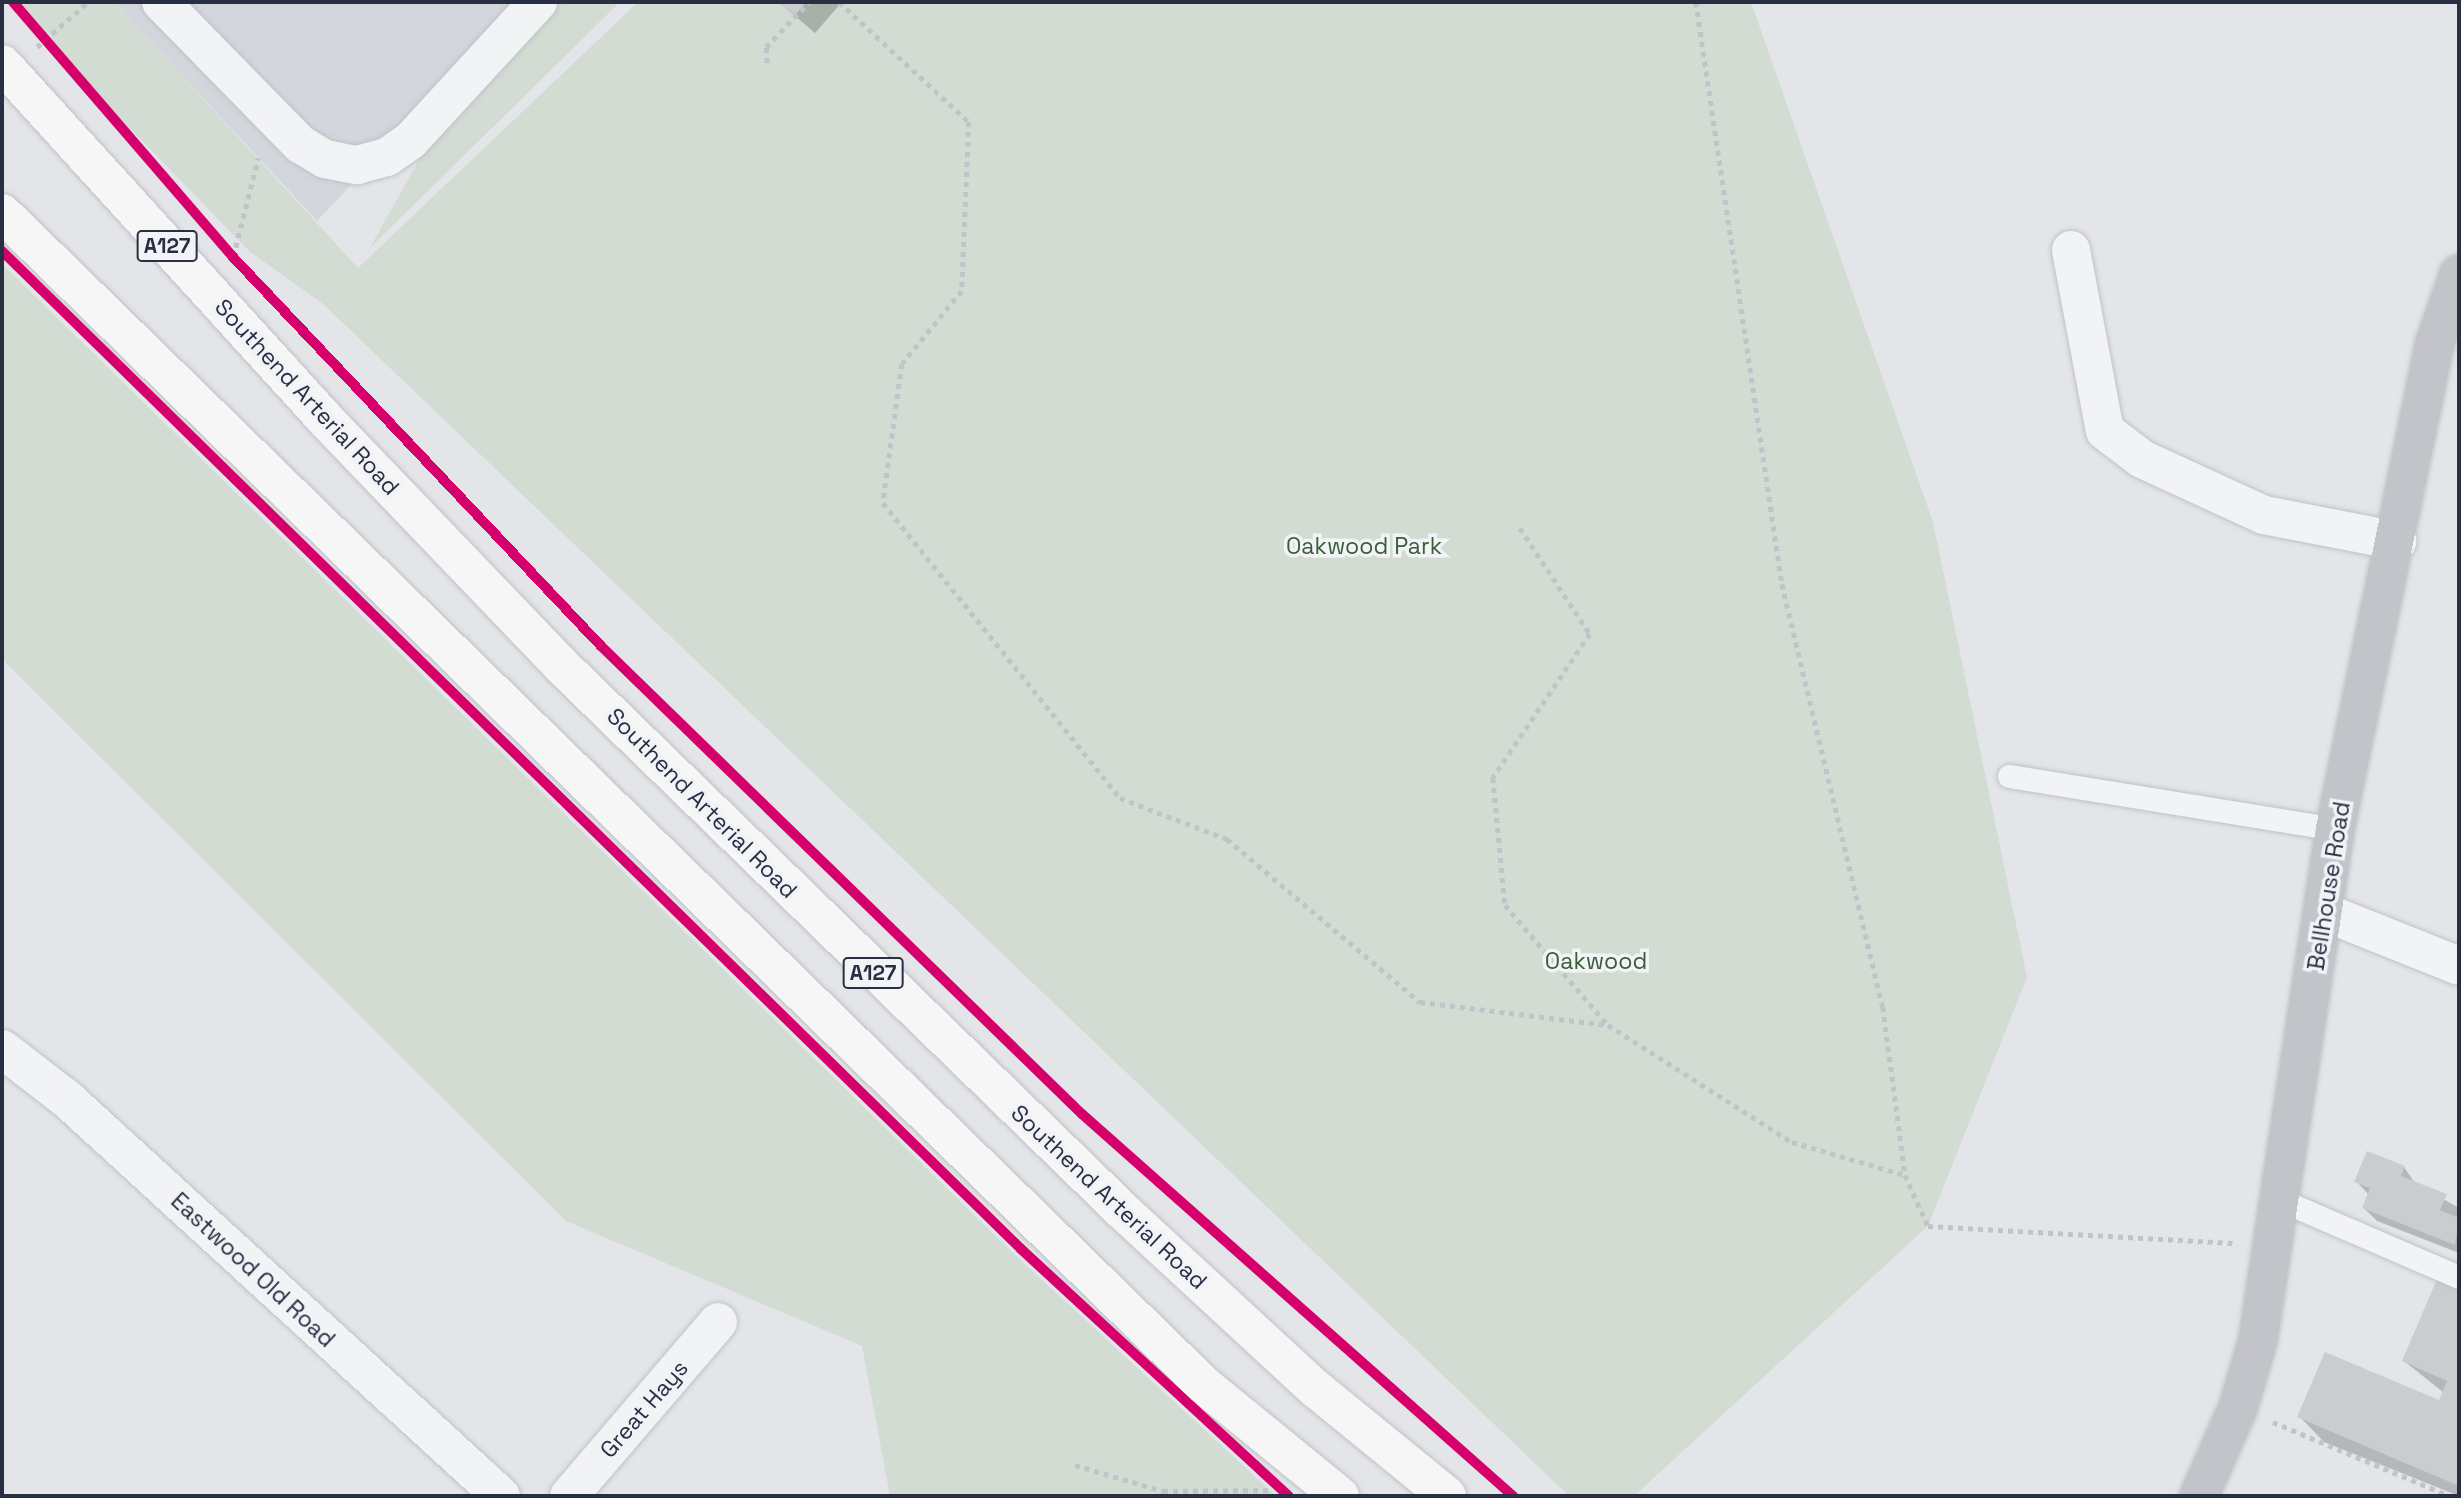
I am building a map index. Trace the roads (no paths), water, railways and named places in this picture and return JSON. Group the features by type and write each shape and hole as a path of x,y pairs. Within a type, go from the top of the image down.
{"highway":[{"name":"Southend Arterial Road","path":"5,67 326,421 567,671 1125,1213 1316,1390 1447,1496"},
{"name":"A127","path":"2,213 1205,1386 1340,1496"}],"street":[{"path":"161,2 268,117 325,159 357,165 387,157 411,140 538,2"},
{"path":"2071,250 2105,431 2143,459 2264,515 2398,541"},
{"name":"Bellhouse Road","path":"2199,1496 2238,1408 2276,1245 2335,829 2398,541 2447,348 2459,274"},
{"path":"2324,912 2459,966"},
{"name":"Eastwood Old Road","path":"2,1049 67,1099 481,1491"},
{"name":"Great Hays","path":"569,1496 718,1322"}],"lane":[{"path":"2009,776 2335,829"},
{"path":"2283,1201 2459,1278"}],"park label":[{"name":"Oakwood Park","path":"1364,546"},
{"name":"Oakwood","path":"1596,961"}]}
